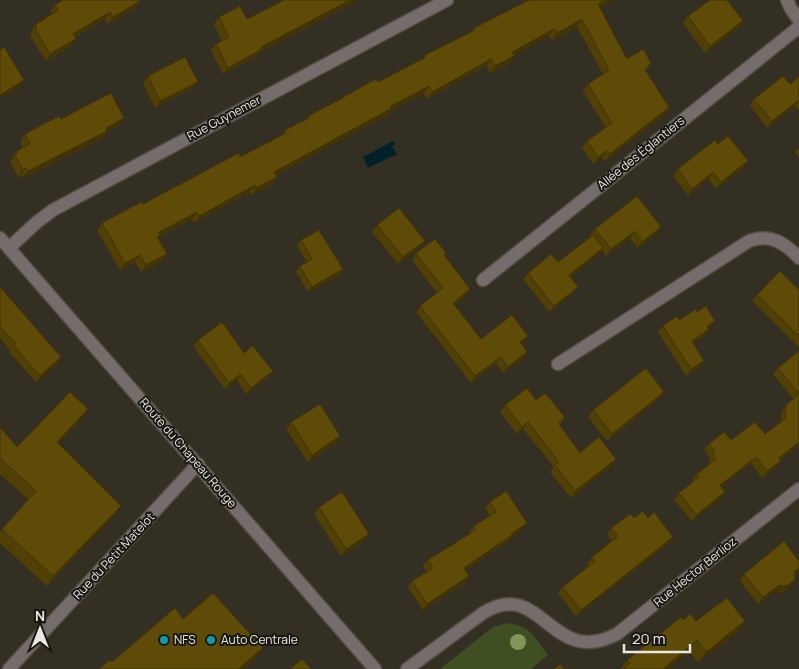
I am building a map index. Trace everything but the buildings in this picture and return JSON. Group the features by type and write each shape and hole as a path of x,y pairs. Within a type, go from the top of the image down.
{"street":[{"name":"Rue Guynemer","path":"9,248 53,210 447,0"},
{"path":"787,0 799,20"},
{"name":"Allée des Églantiers","path":"483,280 799,27"},
{"name":"Route du Chapeau Rouge","path":"0,238 375,669"},
{"path":"558,364 749,241 761,238 774,239 786,246 799,258"},
{"name":"Rue du Petit Matelot","path":"9,669 198,464"},
{"name":"Rue Hector Berlioz","path":"408,669 483,613 496,606 512,605 526,609 538,616 560,636 575,643 592,644 609,638 617,634 799,489"}],"green space":[{"path":"507,623 515,624 532,633 548,655 531,669 440,669 493,627"}],"water":[{"path":"393,141 396,144 392,146 397,154 368,168 363,157"}],"place":[{"name":"NFS","path":"164,640"},
{"name":"Auto Centrale","path":"211,640"}]}
